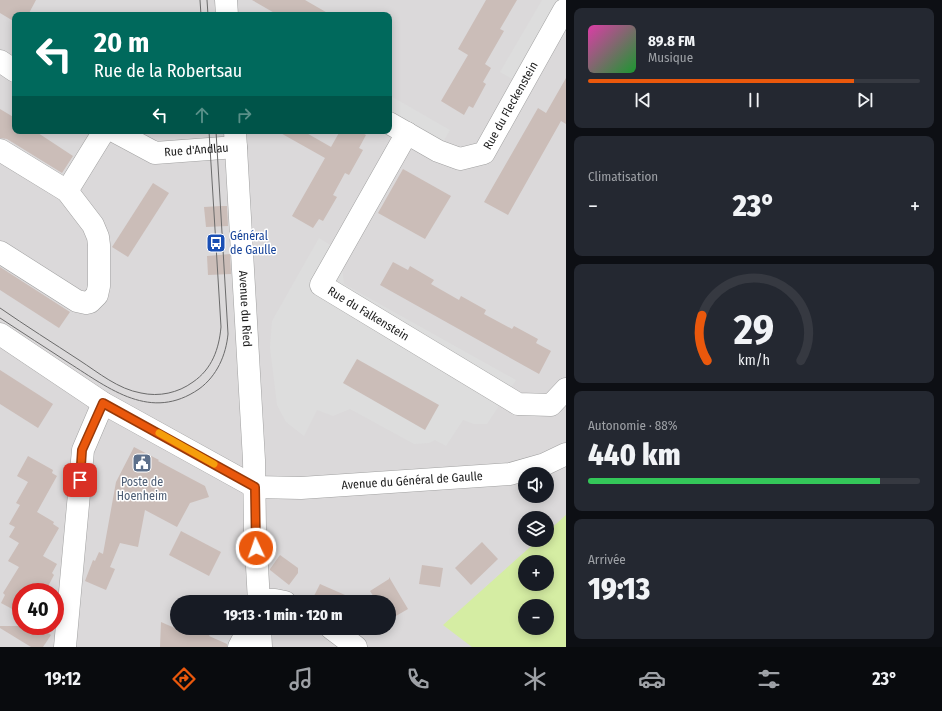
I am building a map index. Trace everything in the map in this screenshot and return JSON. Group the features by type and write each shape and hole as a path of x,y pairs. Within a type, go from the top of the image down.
{"street":[{"path":"226,0 227,12"},
{"name":"Rue du Fleckenstein","path":"398,128 438,151 460,159 484,153 565,9"},
{"path":"0,61 12,68"},
{"name":"Rue du Falkenstein","path":"398,128 321,284 518,404 550,405 566,389"},
{"path":"67,191 102,134"},
{"name":"Rue d'Andlau","path":"120,134 155,153 236,139"},
{"name":"Avenue du Ried","path":"236,139 255,487 255,530 259,595"},
{"path":"0,150 67,191 89,218 98,237 100,286 97,295 94,299 86,303 77,301 0,252"},
{"path":"0,334 103,403 255,487"},
{"path":"65,647 82,450 103,403"},
{"name":"Avenue du Général de Gaulle","path":"255,487 301,488 510,474 545,464 566,454"},
{"path":"239,647 245,635"},
{"path":"260,635 261,647"},
{"path":"340,635 356,647"}],"shaded area":[{"path":"0,0 566,0 566,647 0,647"},
{"path":"542,0 566,0 523,85 500,72"},
{"path":"392,97 450,130 438,151 392,125"},
{"path":"319,238 348,256 342,265 344,284 516,380 487,424 474,424 463,420 446,446 435,440 429,443 414,444 350,409 333,416 317,410 304,436 286,422 277,405 270,347 272,321"}],"green space":[{"path":"566,515 566,647 472,647 443,625 518,558 518,591 554,591 554,555 521,555 530,547 554,547 554,526"}],"building":[{"path":"0,0 36,0 30,12 12,12 12,20 0,13"},
{"path":"252,0 305,0 326,12 273,12"},
{"path":"486,0 517,0 500,29 504,31 485,64 491,68 483,82 486,84 473,108 469,106 464,115 441,101 468,55 458,49"},
{"path":"566,78 566,124 561,121 508,215 484,202 538,108 546,113"},
{"path":"0,109 12,116 12,134 40,134 73,156 62,173 7,139 0,138"},
{"path":"282,134 308,134 331,147 338,134 366,135 359,148 363,150 349,175 345,173 333,195 337,197 323,221 319,219 313,228 292,216 325,158"},
{"path":"403,169 451,196 425,239 378,213"},
{"path":"153,183 169,193 128,257 112,247"},
{"path":"227,206 228,226 206,227 204,207"},
{"path":"230,254 231,274 208,275 207,256"},
{"path":"393,262 408,270 410,266 434,280 431,284 459,300 461,296 486,310 484,314 512,329 514,326 538,339 536,343 551,351 539,374 380,285"},
{"path":"0,267 70,312 59,328 0,290"},
{"path":"357,359 439,405 425,430 343,383"},
{"path":"0,370 53,404 38,428 0,404"},
{"path":"134,447 205,486 209,497 190,503 177,527 145,510 138,547 120,543 110,567 115,569 106,590 85,581 93,560 95,561 99,552 103,554 116,482"},
{"path":"28,456 53,470 52,473 57,476 37,512 54,522 53,524 59,528 43,556 57,564 52,573 54,575 50,583 12,583 12,609 1,603 5,595 3,593 19,567 8,561 19,543 9,537 15,527 9,524 20,505 16,503 28,482 17,476"},
{"path":"181,531 221,552 209,576 169,555"},
{"path":"482,542 498,559 471,585 455,568"},
{"path":"280,555 298,568 298,573 289,585 270,570"},
{"path":"422,565 443,568 440,587 419,584"},
{"path":"389,577 408,609 396,616 396,595 373,595 370,591 389,579"},
{"path":"320,584 345,595 314,595"},
{"path":"161,622 170,626 170,635 210,635 227,644 227,647 160,647"},
{"path":"0,626 12,626 12,635 51,635 43,647 31,647 0,628"}],"tram line":[{"path":"200,0 201,12"},
{"path":"207,0 208,12"},
{"path":"0,308 109,380 124,388 155,395 181,389 200,377 210,365 216,351 221,327 209,134"},
{"path":"0,318 100,383 131,398 148,402 164,403 181,398 199,389 205,384 220,364 225,350 228,334 216,134"}],"slow traffic":[{"path":"159,433 214,464"}],"place":[{"name":"Général de Gaulle","path":"216,243"},
{"name":"Poste de Hoenheim","path":"142,463"}],"route":[{"path":"80,480 82,450 103,403 211,461 255,487 256,548"}]}
